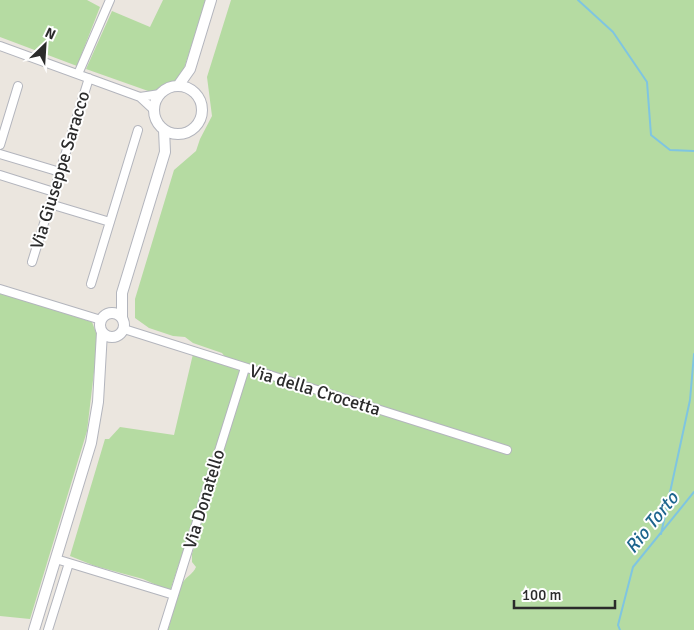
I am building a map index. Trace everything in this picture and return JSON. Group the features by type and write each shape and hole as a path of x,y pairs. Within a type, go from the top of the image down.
{"street":[{"path":"78,74 110,0"},
{"path":"0,46 140,96 160,94 178,86 190,69 211,0"},
{"path":"165,152 179,134 193,129 201,118 201,103 193,92 190,69"},
{"name":"Via Giuseppe Saracco","path":"32,262 88,78"},
{"path":"0,145 18,86"},
{"path":"178,86 193,92"},
{"path":"154,110 160,94"},
{"path":"102,332 114,337 120,335 124,329 122,293 165,152 164,130 157,121 154,110 140,96"},
{"path":"91,284 138,130"},
{"path":"164,130 179,134"},
{"path":"0,154 60,172"},
{"path":"0,175 54,192"},
{"path":"50,204 110,222"},
{"path":"0,289 104,317 114,313 122,318"},
{"path":"34,630 91,443 97,410 104,317 122,293"},
{"name":"Via della Crocetta","path":"124,329 507,450"},
{"path":"101,360 114,337"},
{"name":"Via Donatello","path":"163,630 245,368"},
{"path":"56,559 174,596"},
{"path":"48,630 69,563"}],"green space":[{"path":"0,0 87,0 100,7 77,66 0,37"},
{"path":"163,0 206,0 181,78 151,92 86,69 112,11 150,27"},
{"path":"231,0 694,0 694,630 168,630 180,587 196,567 192,562 192,554 245,381 238,373 240,378 170,591 143,579 95,566 70,556 105,439 109,439 120,427 174,435 193,354 232,366 222,353 193,343 185,337 173,336 149,328 135,318 135,299 174,170 196,151 212,116 207,77"},
{"path":"0,293 92,322 98,338 87,431 30,619 0,616"}],"waterway":[{"path":"578,0 613,32 647,82 651,135 670,150 694,151"},
{"path":"661,534 690,400 694,354"},
{"name":"Rio Torto","path":"620,630 618,625 633,567 694,492"}]}
